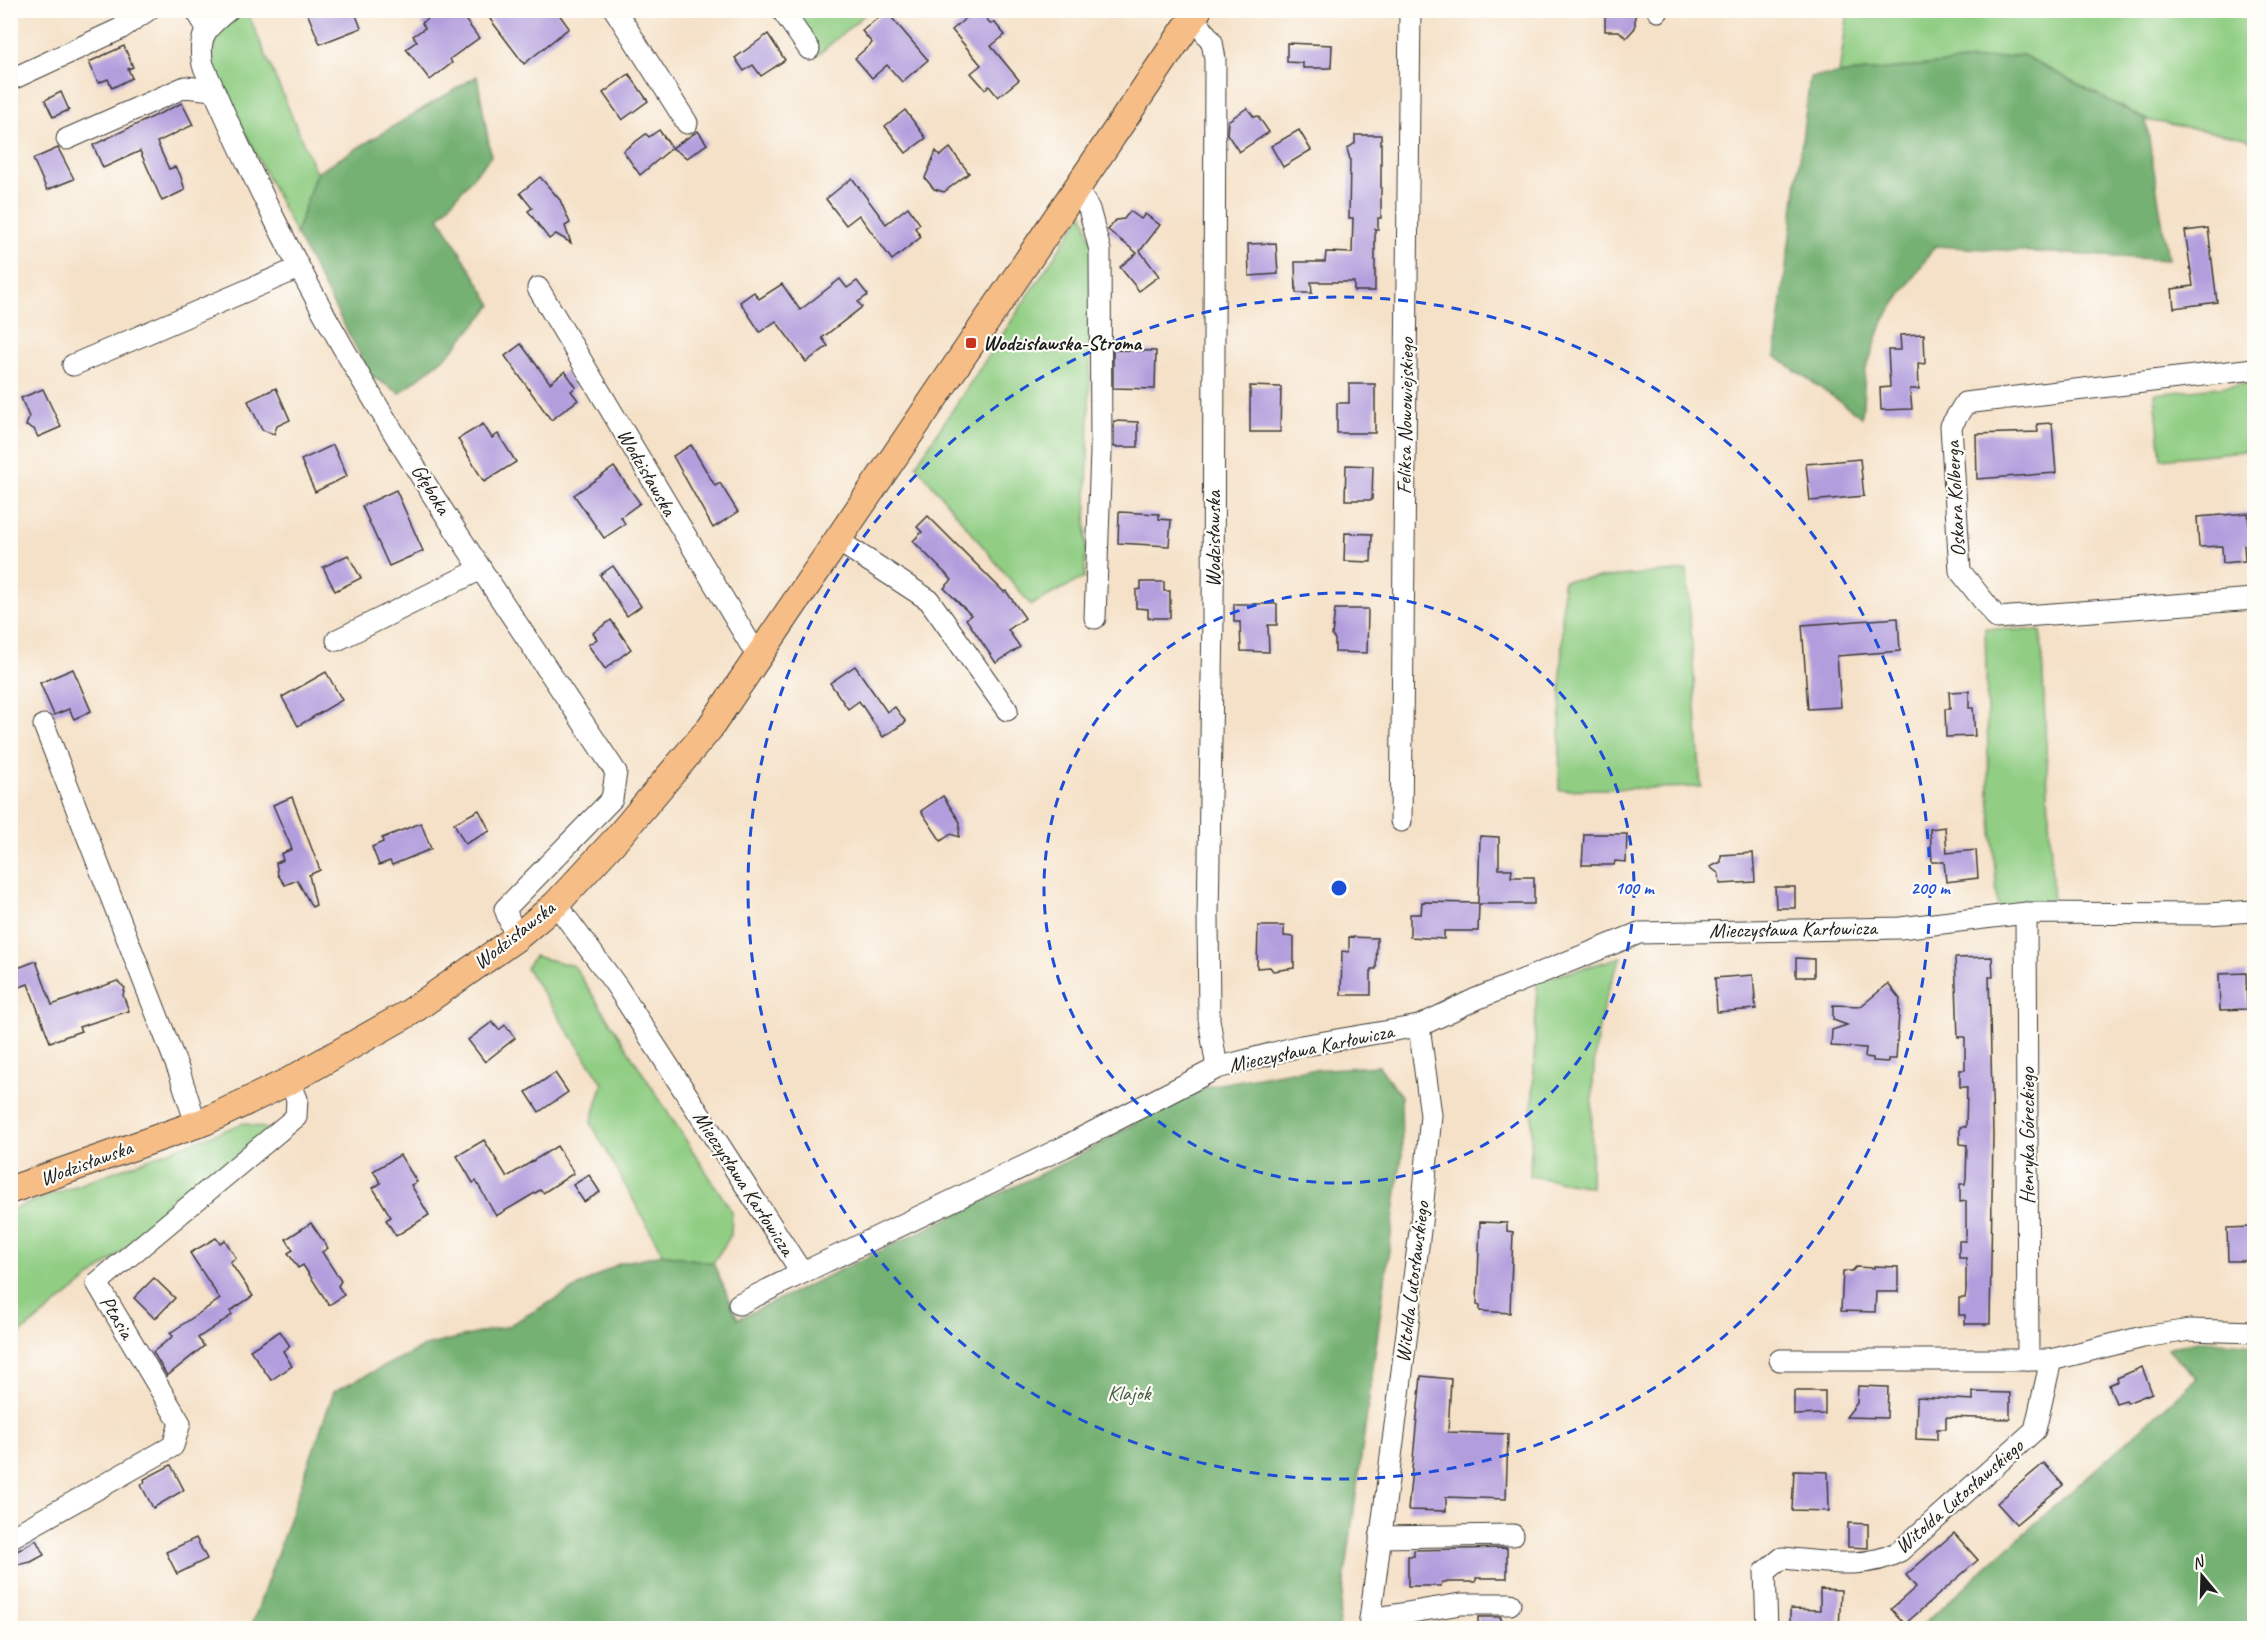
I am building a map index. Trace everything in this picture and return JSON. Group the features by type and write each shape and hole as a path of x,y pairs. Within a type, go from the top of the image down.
{"main road":[{"name":"Wodzisławska","path":"10,1190 196,1124 289,1081 409,1013 516,938 556,904 618,837 709,729 1195,14"}],"street":[{"path":"10,80 120,30 148,10"},
{"name":"Głęboka","path":"228,10 201,19 199,48 202,65 299,268 362,380 481,569 615,772 612,799 505,909 516,938"},
{"path":"615,10 687,123"},
{"path":"782,10 808,49"},
{"name":"Feliksa Nowowiejskiego","path":"1401,821 1410,10"},
{"name":"Wodzisławska","path":"1195,14 1212,42 1215,59 1213,619 1208,928 1209,1019 1217,1068"},
{"path":"68,139 185,87 213,90"},
{"path":"1076,187 1089,209 1100,250 1101,452 1095,618"},
{"path":"73,365 299,268"},
{"name":"Wodzisławska","path":"538,288 758,657"},
{"name":"Oskara Kolberga","path":"2254,369 1965,403 1951,426 1960,571 1997,618 2254,599"},
{"path":"837,540 929,600 1007,710"},
{"path":"337,640 481,569"},
{"path":"44,725 180,1074 196,1124"},
{"name":"Mieczysława Karłowicza","path":"556,904 616,985 802,1273 1064,1147 1217,1068 1301,1046 1419,1026 1476,999 1639,933 1900,927 2026,913 2207,914 2254,911"},
{"name":"Henryka Góreckiego","path":"2026,913 2028,1360"},
{"name":"Witolda Lutosławskiego","path":"1419,1026 1431,1115 1421,1223 1370,1624 1461,1604 1509,1604"},
{"name":"Ptasia","path":"10,1538 173,1446 180,1423 97,1283 296,1117 297,1100 289,1081"},
{"path":"739,1304 802,1273"},
{"path":"1780,1360 2051,1359 2143,1337 2190,1330 2254,1332"},
{"name":"Witolda Lutosławskiego","path":"1767,1629 1765,1572 1782,1558 1866,1563 1884,1560 1900,1551 2035,1430 2051,1359"},
{"path":"1380,1537 1513,1534"}],"green space":[{"path":"2160,10 2162,13 2254,11 2254,145 2246,138 2146,120 2023,55 1839,74 1848,11"},
{"path":"241,11 247,11 316,173 296,234 211,65 219,24"},
{"path":"790,11 869,11 814,58"},
{"path":"2023,55 2146,120 2168,260 1935,246 1883,321 1865,372 1862,417 1775,356 1810,77"},
{"path":"477,76 491,156 439,217 492,305 450,353 400,393 371,376 296,234 316,173"},
{"path":"1083,213 1093,248 1085,577 1031,605 916,465"},
{"path":"2254,383 2254,450 2161,459 2155,394"},
{"path":"1687,570 1701,787 1559,790 1563,581"},
{"path":"1985,628 2041,631 2053,905 1998,909 1989,793"},
{"path":"534,956 574,966 732,1212 731,1235 713,1263 663,1254 591,1123 603,1083 526,968"},
{"path":"1622,957 1610,984 1597,1040 1592,1099 1591,1187 1530,1176 1537,981"},
{"name":"Klajok","path":"1379,1066 1401,1096 1402,1154 1338,1628 251,1628 334,1391 425,1346 508,1326 620,1263 663,1254 713,1263 738,1319 1084,1153 1164,1106 1209,1086 1292,1071"},
{"path":"244,1123 274,1131 18,1335 11,1320 11,1210"},
{"path":"2200,1340 2254,1345 2254,1628 1919,1628 2197,1378 2167,1349"}],"building":[{"path":"306,10 354,10 361,28 320,44"},
{"path":"438,10 458,10 479,38 450,59 452,63 430,80 406,49 417,41 413,36 425,28 422,23"},
{"path":"501,10 556,10 569,28 524,64 490,19"},
{"path":"975,10 979,10 991,24 994,22 1005,35 991,46 1019,80 998,97 989,86 985,89 971,73 981,65 952,30"},
{"path":"1605,10 1635,10 1635,28 1626,38 1619,31 1605,31"},
{"path":"886,11 928,60 902,82 887,65 872,78 855,58 872,43 862,31"},
{"path":"768,34 785,60 761,76 753,65 744,71 735,58"},
{"path":"1287,43 1332,45 1331,68 1303,68 1303,63 1287,62"},
{"path":"124,46 133,67 128,69 132,78 112,88 108,79 98,83 89,62"},
{"path":"629,74 648,101 622,120 603,93"},
{"path":"61,92 69,110 53,117 45,100"},
{"path":"182,103 193,125 157,142 169,169 175,167 180,174 185,190 162,201 140,151 103,168 93,145"},
{"path":"1247,108 1254,117 1258,116 1269,132 1239,152 1227,134 1228,121"},
{"path":"905,110 926,138 906,153 885,126"},
{"path":"659,130 672,148 640,175 623,151 646,134 649,137"},
{"path":"1299,130 1311,150 1283,167 1271,146"},
{"path":"698,131 707,144 687,158 672,148"},
{"path":"1355,135 1381,135 1381,218 1378,218 1378,229 1375,229 1375,291 1354,291 1354,282 1311,282 1312,293 1296,293 1295,262 1325,262 1326,252 1352,253 1353,218 1349,218 1350,159 1347,149 1355,143"},
{"path":"58,148 74,179 47,190 33,159"},
{"path":"950,148 969,173 944,192 934,189 925,178 936,151 940,156"},
{"path":"540,177 560,200 570,223 565,226 571,243 556,234 549,239 528,211 532,208 520,193"},
{"path":"852,178 886,224 908,207 920,224 915,228 921,237 892,260 859,215 846,225 826,199"},
{"path":"1130,211 1141,219 1145,214 1160,225 1140,251 1159,276 1139,291 1120,267 1137,253 1108,230 1116,220 1124,219"},
{"path":"2208,228 2217,302 2174,308 2172,289 2193,286 2185,231"},
{"path":"1276,243 1278,274 1249,276 1248,244"},
{"path":"840,279 847,288 857,281 868,295 858,302 862,307 822,338 828,346 806,362 776,321 760,332 740,302 754,292 759,299 782,284 800,310"},
{"path":"1924,334 1925,364 1918,363 1919,389 1910,389 1912,409 1881,410 1880,388 1890,387 1888,350 1901,350 1900,335"},
{"path":"521,344 550,383 565,371 576,387 571,391 578,400 551,420 505,356"},
{"path":"1113,350 1156,351 1155,389 1113,388"},
{"path":"1349,384 1375,384 1375,433 1337,433 1337,403 1349,403"},
{"path":"1250,386 1281,387 1280,432 1250,432"},
{"path":"276,388 290,420 277,426 274,434 262,430 248,401"},
{"path":"43,389 61,427 38,437 34,429 26,426 29,417 21,398"},
{"path":"1114,421 1138,422 1138,447 1114,447"},
{"path":"2052,423 2056,473 1977,479 1976,434 2038,432 2037,424"},
{"path":"483,424 492,438 498,434 516,462 484,482 458,439"},
{"path":"333,445 347,476 315,492 301,460"},
{"path":"691,445 715,486 720,483 738,512 713,528 673,456"},
{"path":"1860,459 1864,496 1810,501 1806,464"},
{"path":"1346,465 1373,466 1372,500 1345,500"},
{"path":"614,467 640,503 621,517 625,524 604,538 574,495"},
{"path":"396,490 423,551 389,566 362,506"},
{"path":"1119,512 1159,514 1159,519 1171,520 1169,546 1118,543"},
{"path":"2248,513 2250,545 2244,545 2245,561 2223,563 2222,546 2199,547 2197,517"},
{"path":"928,516 1004,592 1006,591 1025,618 1008,630 1020,647 996,663 966,619 971,615 944,588 952,580 913,541 922,532 917,527"},
{"path":"1345,533 1372,534 1371,562 1344,561"},
{"path":"348,555 361,578 335,591 323,567"},
{"path":"613,566 641,606 627,616 600,575"},
{"path":"1141,582 1164,582 1164,591 1170,591 1170,618 1148,618 1148,609 1136,608 1136,590 1141,589"},
{"path":"1234,604 1277,604 1277,625 1268,625 1269,652 1241,651 1240,622 1234,622"},
{"path":"1335,609 1368,609 1367,653 1335,652 1335,639 1332,636"},
{"path":"1898,618 1900,651 1837,656 1841,707 1808,709 1802,625"},
{"path":"611,620 631,649 605,669 588,645 597,639 593,633"},
{"path":"855,666 887,712 895,707 906,722 883,737 859,701 848,709 830,683"},
{"path":"73,669 91,711 74,719 69,709 54,715 40,683"},
{"path":"326,672 342,700 298,726 282,697"},
{"path":"1969,691 1969,708 1973,708 1975,736 1946,737 1945,709 1950,709 1949,692"},
{"path":"943,796 960,822 959,837 951,834 941,841 921,811"},
{"path":"292,797 320,870 309,875 316,905 312,907 297,880 285,885 278,875 276,863 283,860 281,854 292,849 273,805"},
{"path":"479,810 490,831 465,844 454,823"},
{"path":"421,823 431,849 392,865 390,861 379,865 372,847 383,842 382,838"},
{"path":"1945,827 1947,853 1976,850 1978,878 1946,882 1944,862 1932,862 1930,829"},
{"path":"1584,834 1627,834 1626,862 1615,861 1614,865 1582,865"},
{"path":"1480,836 1499,837 1499,869 1512,869 1511,877 1534,877 1534,904 1479,904 1478,931 1444,931 1444,939 1410,937 1410,914 1421,914 1422,902 1478,903"},
{"path":"1753,853 1755,882 1720,884 1719,874 1710,867 1721,862 1721,855"},
{"path":"1775,887 1795,887 1795,908 1776,908"},
{"path":"1258,926 1284,926 1284,936 1294,937 1294,968 1273,971 1270,967 1257,968"},
{"path":"1349,937 1377,938 1376,969 1371,969 1371,995 1341,995 1342,951 1349,952"},
{"path":"1992,957 1993,977 1989,977 1993,1134 1990,1324 1965,1324 1965,1315 1959,1315 1959,1298 1965,1298 1966,1258 1959,1258 1959,1241 1965,1241 1966,1235 1966,1201 1960,1202 1960,1184 1965,1184 1967,1145 1960,1144 1960,1127 1966,1127 1967,1087 1960,1087 1960,1070 1965,1070 1965,1037 1958,1037 1955,958"},
{"path":"1796,958 1814,959 1814,977 1796,977"},
{"path":"36,961 52,1005 117,981 125,988 123,995 129,1011 79,1027 81,1031 50,1042 28,984 17,988 10,971"},
{"path":"2246,973 2247,1009 2220,1010 2219,974"},
{"path":"1753,975 1756,1009 1717,1012 1715,978"},
{"path":"1888,984 1900,999 1896,1059 1888,1059 1888,1062 1873,1061 1873,1058 1865,1057 1866,1048 1831,1046 1832,1030 1847,1025 1833,1020 1833,1005 1861,1006"},
{"path":"492,1022 499,1030 505,1025 515,1038 485,1062 468,1040"},
{"path":"555,1073 568,1092 539,1112 526,1092"},
{"path":"484,1140 507,1177 557,1146 574,1173 543,1193 540,1190 496,1216 476,1181 473,1183 457,1156"},
{"path":"400,1155 417,1182 411,1185 429,1215 396,1236 386,1220 391,1217 373,1188 381,1183 373,1171"},
{"path":"589,1175 600,1192 584,1202 573,1185"},
{"path":"1480,1222 1507,1223 1507,1231 1513,1232 1510,1313 1480,1311 1480,1305 1477,1304"},
{"path":"311,1223 328,1248 322,1252 341,1281 338,1286 344,1295 329,1305 303,1265 298,1268 288,1253 293,1250 286,1239"},
{"path":"2252,1227 2254,1261 2228,1261 2227,1228"},
{"path":"216,1238 220,1243 225,1240 236,1258 230,1262 253,1296 230,1311 232,1315 198,1338 204,1346 167,1376 153,1352 173,1336 170,1333 220,1299 190,1253"},
{"path":"1874,1266 1898,1267 1898,1292 1876,1292 1875,1312 1841,1311 1843,1271 1852,1271 1856,1267 1874,1268"},
{"path":"154,1278 175,1298 155,1319 134,1298"},
{"path":"280,1331 290,1346 283,1351 292,1366 271,1380 250,1350"},
{"path":"2142,1367 2152,1393 2127,1403 2126,1400 2116,1403 2109,1385 2118,1381 2117,1378"},
{"path":"1421,1376 1451,1379 1448,1432 1508,1434 1506,1499 1446,1497 1446,1511 1408,1510"},
{"path":"1858,1386 1888,1387 1887,1418 1846,1417 1857,1403"},
{"path":"1794,1391 1825,1391 1825,1414 1794,1415"},
{"path":"1973,1392 2010,1393 2010,1419 1946,1417 1946,1429 1937,1429 1937,1440 1916,1439 1917,1397 1973,1400"},
{"path":"2044,1463 2063,1485 2016,1524 1997,1503"},
{"path":"171,1465 184,1490 153,1508 141,1485 145,1482 144,1479"},
{"path":"1794,1471 1828,1472 1829,1511 1792,1510"},
{"path":"1848,1523 1868,1524 1868,1548 1848,1547"},
{"path":"1954,1533 1978,1560 1905,1624 1891,1609 1916,1587 1906,1575"},
{"path":"196,1538 207,1559 177,1574 166,1552"},
{"path":"36,1540 44,1555 31,1562 10,1566 10,1555"},
{"path":"1507,1548 1507,1578 1476,1578 1476,1582 1442,1582 1441,1586 1408,1586 1408,1556 1414,1556 1414,1550"},
{"path":"1820,1589 1841,1590 1839,1629 1790,1629 1790,1609 1820,1610"},
{"path":"1478,1617 1501,1617 1500,1629 1478,1629"}],"place":[{"name":"Wodzisławska-Stroma","path":"971,343"}]}
